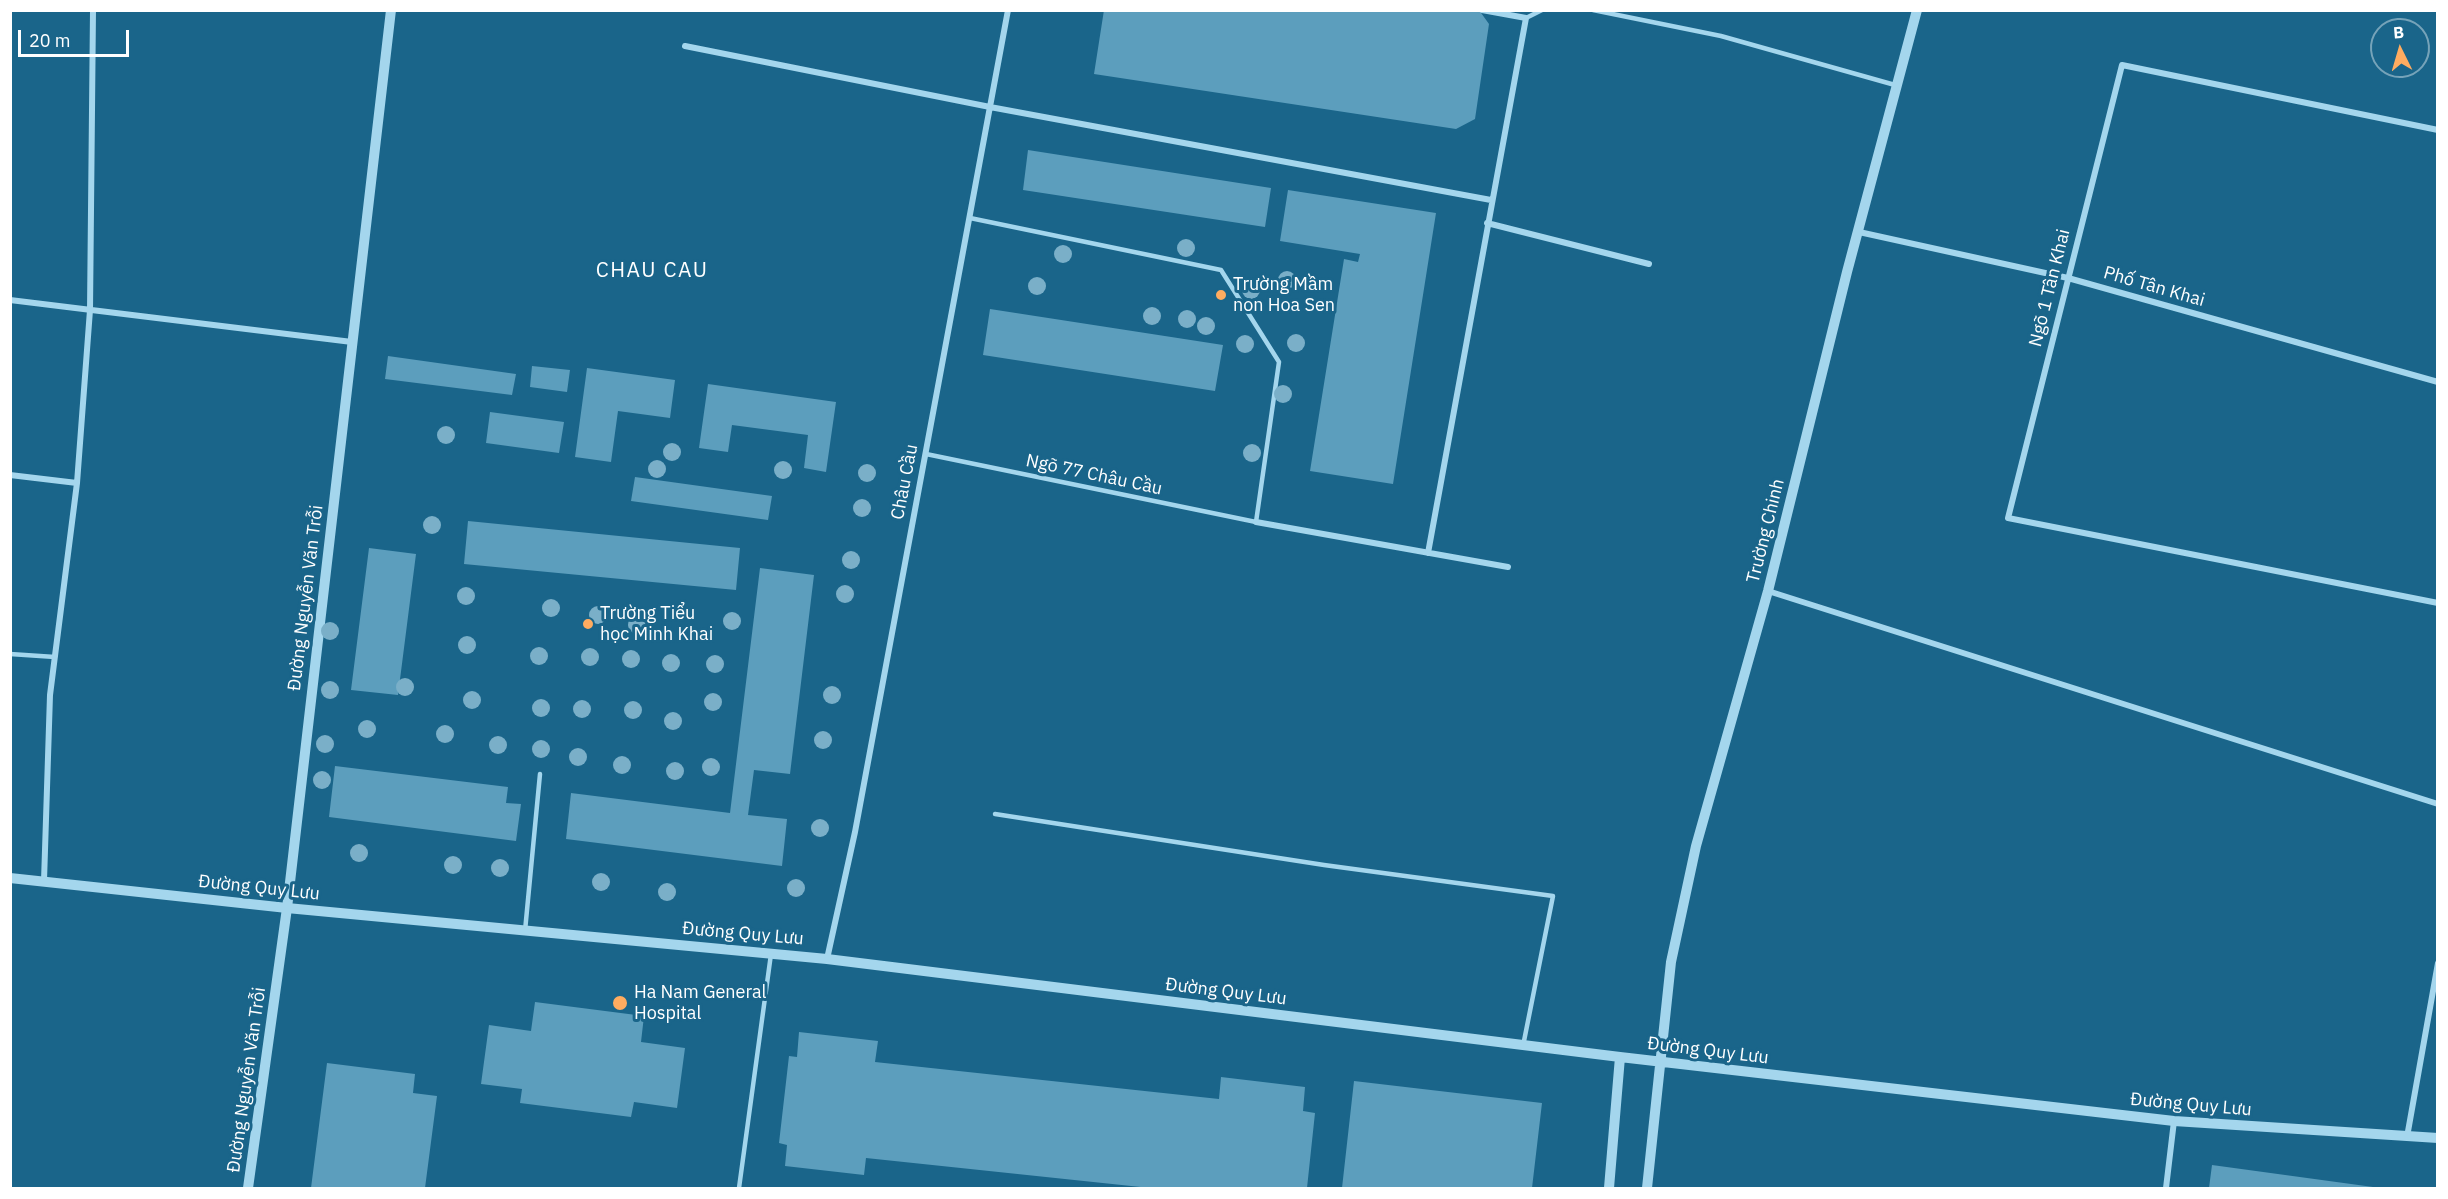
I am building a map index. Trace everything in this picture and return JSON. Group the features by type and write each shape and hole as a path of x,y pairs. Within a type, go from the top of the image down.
{"street":[{"path":"44,881 50,695 77,483 90,310 93,10"},
{"name":"Đường Nguyễn Văn Trỗi","path":"248,1188 287,908 391,10"},
{"name":"Châu Cầu","path":"827,959 855,832 1008,10"},
{"path":"1428,552 1526,18 1482,10"},
{"name":"Trường Chinh","path":"1647,1188 1671,962 1696,846 1768,591 1895,85 1917,10"},
{"path":"685,46 990,107 1491,200"},
{"name":"Ngõ 1 Tân Khai","path":"2438,130 2122,64 2007,518 2438,603"},
{"path":"1487,223 1649,264"},
{"name":"Phố Tân Khai","path":"1859,232 2068,278 2438,382"},
{"path":"10,300 352,342"},
{"path":"10,475 77,483"},
{"path":"1256,522 1508,567"},
{"path":"1768,591 2438,804"},
{"name":"Đường Quy Lưu","path":"10,878 287,908 827,959 1620,1058 2174,1121 2438,1138"},
{"path":"2406,1137 2438,963"},
{"path":"1609,1188 1620,1058"},
{"path":"2166,1188 2174,1121"}],"lane":[{"path":"1526,18 1542,10"},
{"path":"1593,10 1721,36 1895,85"},
{"path":"970,218 1221,270 1279,362 1256,522"},
{"name":"Ngõ 77 Châu Cầu","path":"926,454 1256,522"},
{"path":"10,654 55,657"},
{"path":"525,931 540,774"},
{"path":"994,814 1324,865 1553,896 1523,1046"},
{"path":"739,1188 771,954"}],"building":[{"path":"1104,10 1479,10 1489,24 1475,119 1456,129 1094,74"},
{"path":"1028,150 1271,188 1265,227 1023,190"},
{"path":"1288,190 1436,213 1393,484 1310,471 1344,259 1358,262 1360,254 1280,241"},
{"path":"990,309 1223,345 1215,391 983,355"},
{"path":"388,356 516,374 512,395 385,379"},
{"path":"532,366 570,370 567,392 530,387"},
{"path":"587,368 675,380 670,418 618,411 611,462 575,457"},
{"path":"708,384 836,402 826,472 804,468 808,435 732,425 728,452 699,448"},
{"path":"490,412 564,422 559,453 486,443"},
{"path":"635,477 772,496 768,520 631,501"},
{"path":"468,521 740,548 736,590 464,564"},
{"path":"369,548 416,554 398,695 351,690"},
{"path":"760,568 814,575 790,774 754,770 748,815 787,819 782,866 566,839 571,793 730,813"},
{"path":"335,766 508,787 506,803 521,804 516,841 329,817"},
{"path":"535,1002 644,1016 641,1042 685,1048 677,1108 634,1102 631,1117 520,1103 522,1089 481,1084 489,1025 531,1031"},
{"path":"799,1032 878,1041 875,1062 1219,1099 1221,1077 1305,1087 1303,1111 1315,1113 1307,1188 1150,1188 866,1158 864,1175 785,1166 787,1145 779,1143 789,1056 797,1057"},
{"path":"327,1063 415,1074 413,1093 437,1096 425,1188 311,1188"},
{"path":"1354,1081 1542,1103 1532,1188 1342,1188"},
{"path":"2212,1165 2373,1187 2373,1188 2209,1188"}],"place":[{"name":"Trường Mầm non Hoa Sen","path":"1221,295"},
{"name":"Trường Tiểu học Minh Khai","path":"588,624"},
{"name":"Ha Nam General Hospital","path":"620,1003"}],"district":[{"name":"CHAU CAU","path":"652,271"}]}
